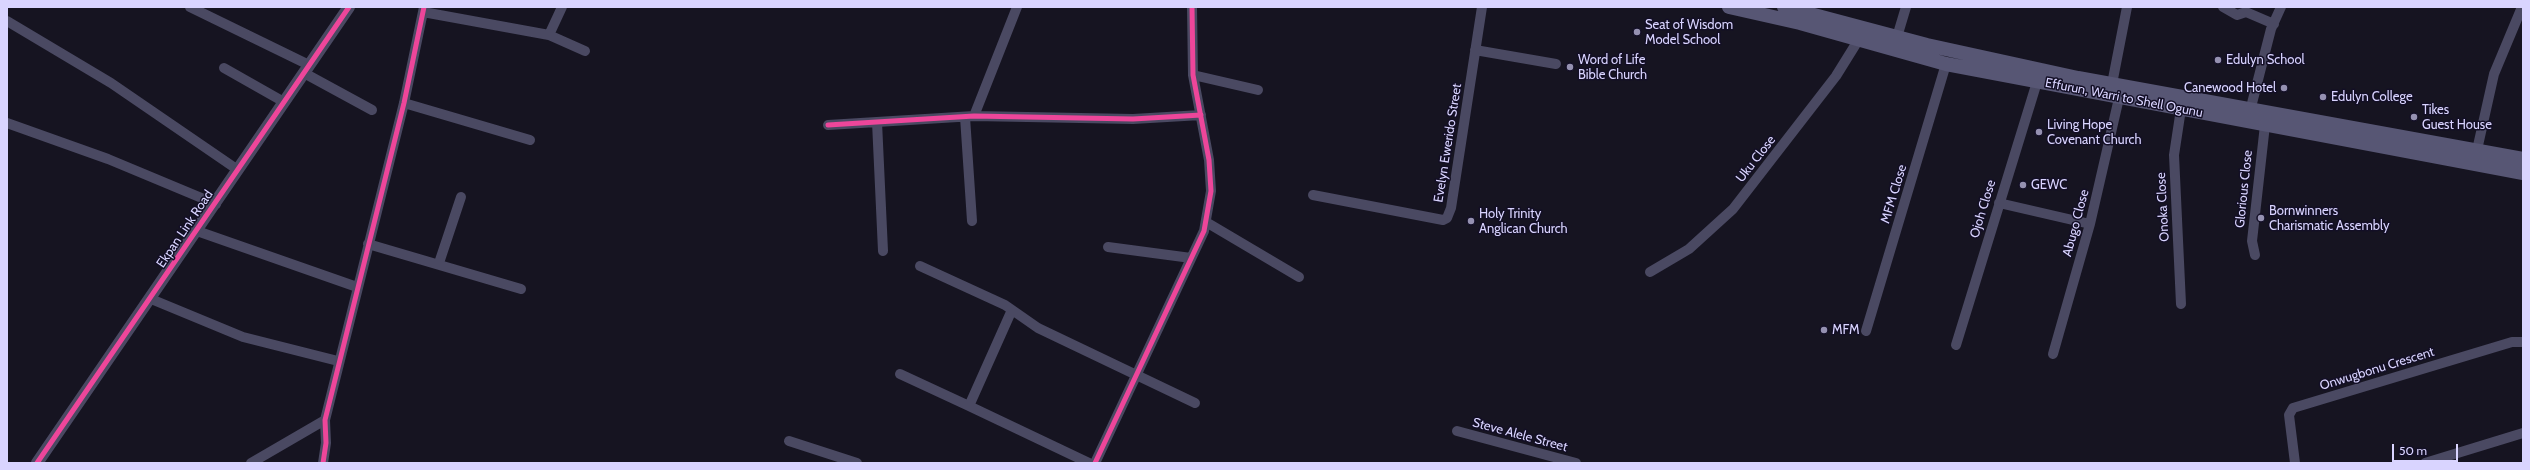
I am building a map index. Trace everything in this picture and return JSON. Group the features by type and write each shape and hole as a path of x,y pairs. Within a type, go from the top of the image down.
{"main road":[{"name":"Effurun, Warri to Shell Ogunu","path":"1729,7 1859,39 1946,64 2181,110 2249,114 2265,125 2523,173"},
{"name":"Effurun, Warri to Shell Ogunu","path":"1784,7 1983,58 2249,114 2477,150 2523,159"}],"street":[{"path":"190,7 306,69 372,110"},
{"name":"Ekpan Link Road","path":"37,463 198,231 349,7"},
{"path":"549,35 562,7"},
{"path":"972,220 970,117 1017,7"},
{"path":"1095,463 1204,231 1206,222 1211,191 1209,160 1193,75 1192,7"},
{"name":"Evelyn Ewerido Street","path":"1313,195 1443,220 1447,218 1451,208 1482,7"},
{"path":"1897,37 1906,7"},
{"path":"2112,84 2127,7"},
{"path":"2223,7 2237,15 2246,12 2274,24"},
{"path":"2249,114 2274,24 2281,7"},
{"path":"2477,150 2494,74 2522,7"},
{"path":"323,463 326,444 325,420 338,361 404,103 424,10 549,35 585,51"},
{"path":"7,21 111,83 238,170"},
{"name":"Uku Close","path":"1650,272 1689,249 1733,209 1836,76 1859,39"},
{"path":"1475,50 1556,64"},
{"name":"MFM Close","path":"1866,331 1946,64"},
{"path":"224,68 284,102"},
{"path":"1193,75 1258,90"},
{"name":"Ojoh Close","path":"1956,345 2037,82"},
{"name":"Abugo Close","path":"2053,354 2090,224 2119,98"},
{"path":"404,103 530,140"},
{"name":"Onoka Close","path":"2181,110 2174,155 2181,304"},
{"path":"828,125 970,117 1134,119 1201,115"},
{"path":"878,122 884,251"},
{"path":"7,123 108,158 216,204"},
{"name":"Glorious Close","path":"2255,255 2252,241 2253,225 2265,125"},
{"path":"439,263 461,197"},
{"path":"1999,203 2090,224"},
{"path":"1206,222 1299,277"},
{"path":"198,231 357,287"},
{"path":"368,244 439,263 521,289"},
{"path":"1108,247 1191,258"},
{"path":"920,266 1005,306 1011,312 1038,328 1195,403"},
{"path":"151,299 243,337 338,361"},
{"path":"969,406 1011,312"},
{"name":"Onwugbonu Crescent","path":"2295,463 2288,414 2293,408 2512,342 2523,342"},
{"path":"900,374 1089,463"},
{"path":"251,463 325,420"},
{"name":"Steve Alele Street","path":"1457,431 1576,463"},
{"path":"2426,463 2523,433"},
{"path":"789,441 845,461 857,463"}],"cycle path":[{"path":"37,463 349,7"},
{"path":"323,463 326,443 325,420 404,103 424,7"},
{"path":"1095,463 1204,231 1211,191 1209,160 1193,75 1192,7"},
{"path":"828,125 974,116 1133,119 1201,115"}],"place":[{"name":"Seat of Wisdom Model School","path":"1637,32"},
{"name":"Edulyn School","path":"2218,60"},
{"name":"Word of Life Bible Church","path":"1570,67"},
{"name":"Canewood Hotel","path":"2284,88"},
{"name":"Edulyn College","path":"2323,97"},
{"name":"Tikes Guest House","path":"2414,117"},
{"name":"Living Hope Covenant Church","path":"2039,132"},
{"name":"GEWC","path":"2023,185"},
{"name":"Bornwinners Charismatic Assembly","path":"2261,218"},
{"name":"Holy Trinity Anglican Church","path":"1471,221"},
{"name":"MFM","path":"1824,330"}]}
